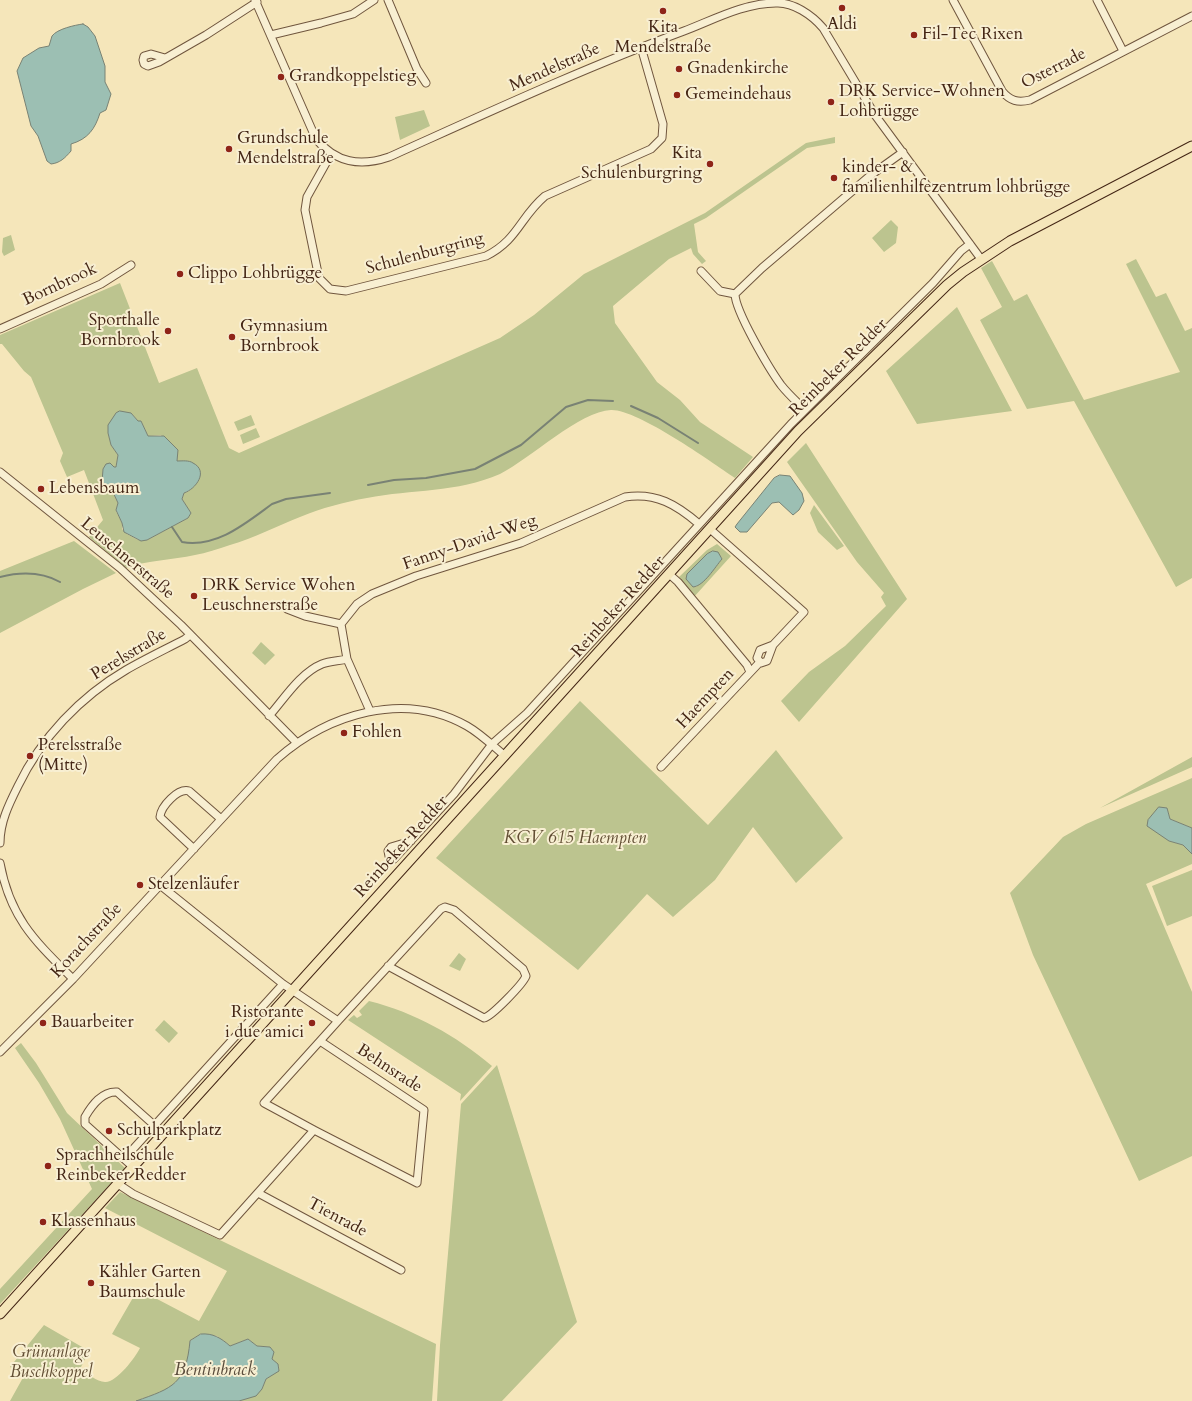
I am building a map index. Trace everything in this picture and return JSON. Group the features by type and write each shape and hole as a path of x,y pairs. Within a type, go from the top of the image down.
{"main road":[{"name":"Reinbeker Redder","path":"0,1314 798,431 951,281 981,258 1192,146"}],"street":[{"path":"271,35 352,14 374,0"},
{"path":"388,0 417,69 426,83"},
{"name":"Osterrade","path":"953,0 1006,97 1014,101 1022,102 1030,100 1192,16"},
{"path":"1097,0 1123,51"},
{"path":"165,58 214,30 256,1"},
{"name":"Mendelstraße","path":"256,1 313,134 331,154 349,161 370,162 381,159 641,47 750,6 785,2 809,15 822,28 875,115 981,258"},
{"name":"Schulenburgring","path":"331,154 308,197 305,210 318,278 330,289 346,291 486,256 509,242 532,208 545,196 651,149 662,138 662,120 641,47"},
{"path":"736,294 762,268 871,175 903,152"},
{"name":"Reinbeker Redder","path":"412,841 454,794 492,744 527,713 805,410 933,284 961,251 970,244"},
{"name":"Bornbrook","path":"0,329 101,284 132,265"},
{"path":"701,271 720,291 736,294"},
{"path":"736,294 738,310 767,362 781,384 805,410"},
{"name":"Leuschnerstraße","path":"0,472 120,568 190,635 297,743"},
{"name":"Fanny-David-Weg","path":"340,624 357,604 372,594 416,576 521,543 625,497 642,494 655,497 674,505 699,524"},
{"path":"710,529 804,612 773,645 767,661 760,662 750,672"},
{"name":"Haempten","path":"661,767 750,672 750,669 742,659 678,582 669,574"},
{"path":"287,610 305,616 340,624 347,659 370,711"},
{"name":"Perelsstraße","path":"0,843 5,811 23,774 39,749 59,725 78,706 122,672 190,635"},
{"path":"760,662 757,658 760,650 773,645"},
{"path":"269,716 304,676 313,669 322,664 347,659"},
{"name":"Korachstraße","path":"0,1052 73,979 277,760 297,743 325,727 370,711 407,707 428,711 468,726 505,756"},
{"path":"194,849 160,817 161,811 177,793 183,790 189,791 221,820"},
{"path":"0,863 3,880 16,913 36,942 73,979"},
{"path":"160,885 283,984 338,1021"},
{"name":"Behnsrade","path":"320,1042 424,1110 417,1183 264,1103 388,966 441,909 448,907 454,910 522,969 526,976 489,1016 484,1018 388,966"},
{"path":"124,1159 283,984"},
{"path":"133,1167 86,1124 85,1117 101,1097 110,1091 117,1092 154,1125"},
{"path":"118,1184 133,1194 220,1235 314,1130"},
{"name":"Tienrade","path":"258,1193 401,1270"}],"green space":[{"path":"424,110 430,126 400,140 395,117"},
{"path":"835,137 835,143 807,148 706,218 694,224 698,252 706,261 702,264 693,254 691,248 669,259 613,306 615,323 657,382 680,400 700,422 753,457 735,478 692,449 655,427 623,412 611,410 599,412 585,418 512,467 500,474 484,480 451,488 384,495 341,503 308,514 248,539 212,551 186,557 143,563 126,568 89,537 103,520 84,470 67,477 60,461 63,453 31,377 24,371 2,344 0,344 0,335 120,283 159,383 197,368 229,448 239,453 500,338 534,315 584,274 705,213 806,143","holes":["131,413 138,421 141,421 148,436 161,435 177,461 199,480 189,491 184,493 182,499 191,513 188,518 147,540 138,540 127,534 122,529 122,523 116,511 118,503 112,490 102,482 103,469 116,467 118,455 111,445 108,433"]},
{"path":"891,220 898,227 896,243 884,252 872,238"},
{"path":"11,235 15,250 4,256 2,252 3,238"},
{"path":"1136,259 1156,297 1166,293 1185,331 1192,328 1192,578 1176,587 1074,401 1027,409 980,320 1002,307 981,268 992,261 1014,301 1027,294 1084,400 1180,372 1126,264"},
{"path":"957,307 1012,411 917,424 886,371"},
{"path":"251,415 255,425 238,431 234,422"},
{"path":"256,428 260,437 243,444 240,435"},
{"path":"806,443 907,599 799,722 781,701 809,672 845,646 886,606 881,597 884,593 857,562 787,462"},
{"path":"814,505 844,546 837,550 818,532 810,513"},
{"path":"74,541 116,573 0,633 0,571"},
{"path":"717,544 731,556 693,598 692,593 679,577 707,550","holes":["713,551 722,558 696,587 687,574 707,554"]},
{"path":"261,642 275,655 265,665 252,653"},
{"name":"KGV 615 Haempten","path":"580,701 708,825 776,750 843,838 796,883 753,827 715,880 673,917 647,894 578,970 436,858"},
{"path":"1192,757 1192,767 1100,808"},
{"path":"1192,778 1192,828 1170,819 1167,808 1169,841 1183,845 1192,854 1192,864 1146,884 1192,992 1192,1156 1139,1181 1033,955 1010,893 1063,837 1086,824"},
{"path":"1192,870 1192,916 1167,926 1152,886"},
{"path":"459,953 466,959 460,971 449,966"},
{"path":"369,1001 403,1012 434,1026 464,1044 492,1066 460,1101 461,1094 348,1020 354,1015 357,1018 362,1015 359,1011"},
{"path":"164,1020 178,1033 169,1043 155,1030"},
{"path":"21,1043 36,1063 67,1113 125,1168 0,1304 0,1289 92,1189 60,1119 39,1083 15,1048"},
{"path":"497,1065 577,1322 502,1401 437,1401 440,1345 461,1104"},
{"name":"Grünanlage Buschkoppel","path":"120,1192 436,1344 432,1401 239,1401 262,1389 266,1379 278,1371 279,1367 272,1359 270,1347 257,1346 248,1339 230,1346 217,1336 201,1334 190,1341 189,1357 181,1377 167,1390 136,1401 10,1401 25,1374 10,1367 44,1325 89,1351 80,1369 99,1381 109,1381 114,1379 125,1369 140,1348 112,1334 138,1289 199,1321 227,1271 105,1208"}],"water":[{"path":"83,24 88,27 95,36 105,66 105,82 111,94 106,110 100,113 96,124 90,133 77,142 71,144 71,151 64,158 57,163 51,164 47,161 38,136 31,126 17,71 23,58 39,48 49,46 52,36 58,31"},
{"path":"120,411 131,413 138,421 141,421 148,436 164,436 178,450 177,461 191,462 198,466 200,470 199,480 193,488 184,493 182,499 191,513 188,518 147,540 141,541 124,532 116,510 118,503 112,490 102,482 103,469 106,464 110,463 116,467 118,455 111,445 108,425 116,413"},
{"path":"780,475 790,476 802,493 804,501 799,510 793,515 779,502 772,503 747,532 740,532 735,527 737,524 774,478"},
{"path":"713,551 718,552 722,559 705,580 693,587 686,579 687,574 707,554"},
{"path":"1159,807 1167,808 1170,819 1192,828 1192,854 1183,845 1169,841 1147,826 1148,820"},
{"name":"Bentinbrack","path":"201,1334 209,1334 217,1337 230,1346 248,1339 257,1346 270,1347 274,1352 272,1359 278,1364 279,1371 266,1379 262,1389 256,1396 239,1401 136,1401 168,1388 175,1382 185,1367 190,1341"}],"waterway":[{"path":"368,485 394,480 426,478 475,469 521,445 566,407 588,400 613,401"},
{"path":"631,406 658,418 698,443"},
{"path":"172,527 182,542 195,543 207,541 219,538 241,526 272,504 286,499 330,493"},
{"path":"0,577 15,574 31,574 46,576 60,582"}],"place":[{"name":"Aldi","path":"842,8"},
{"name":"Kita Mendelstraße","path":"663,11"},
{"name":"Fil-Tec Rixen","path":"914,35"},
{"name":"Gnadenkirche","path":"679,69"},
{"name":"Grandkoppelstieg","path":"281,77"},
{"name":"Gemeindehaus","path":"677,95"},
{"name":"DRK Service-Wohnen Lohbrügge","path":"831,102"},
{"name":"Grundschule Mendelstraße","path":"229,149"},
{"name":"Kita Schulenburgring","path":"710,164"},
{"name":"kinder- & familienhilfezentrum lohbrügge","path":"834,178"},
{"name":"Clippo Lohbrügge","path":"180,274"},
{"name":"Sporthalle Bornbrook","path":"168,331"},
{"name":"Gymnasium Bornbrook","path":"232,337"},
{"name":"Lebensbaum","path":"41,489"},
{"name":"DRK Service Wohen Leuschnerstraße","path":"194,596"},
{"name":"Fohlen","path":"344,733"},
{"name":"Perelsstraße (Mitte)","path":"30,756"},
{"name":"Stelzenläufer","path":"140,885"},
{"name":"Bauarbeiter","path":"43,1023"},
{"name":"Ristorante i due amici","path":"312,1023"},
{"name":"Schulparkplatz","path":"109,1131"},
{"name":"Sprachheilschule Reinbeker Redder","path":"48,1166"},
{"name":"Klassenhaus","path":"43,1222"},
{"name":"Kähler Garten Baumschule","path":"91,1283"}]}
